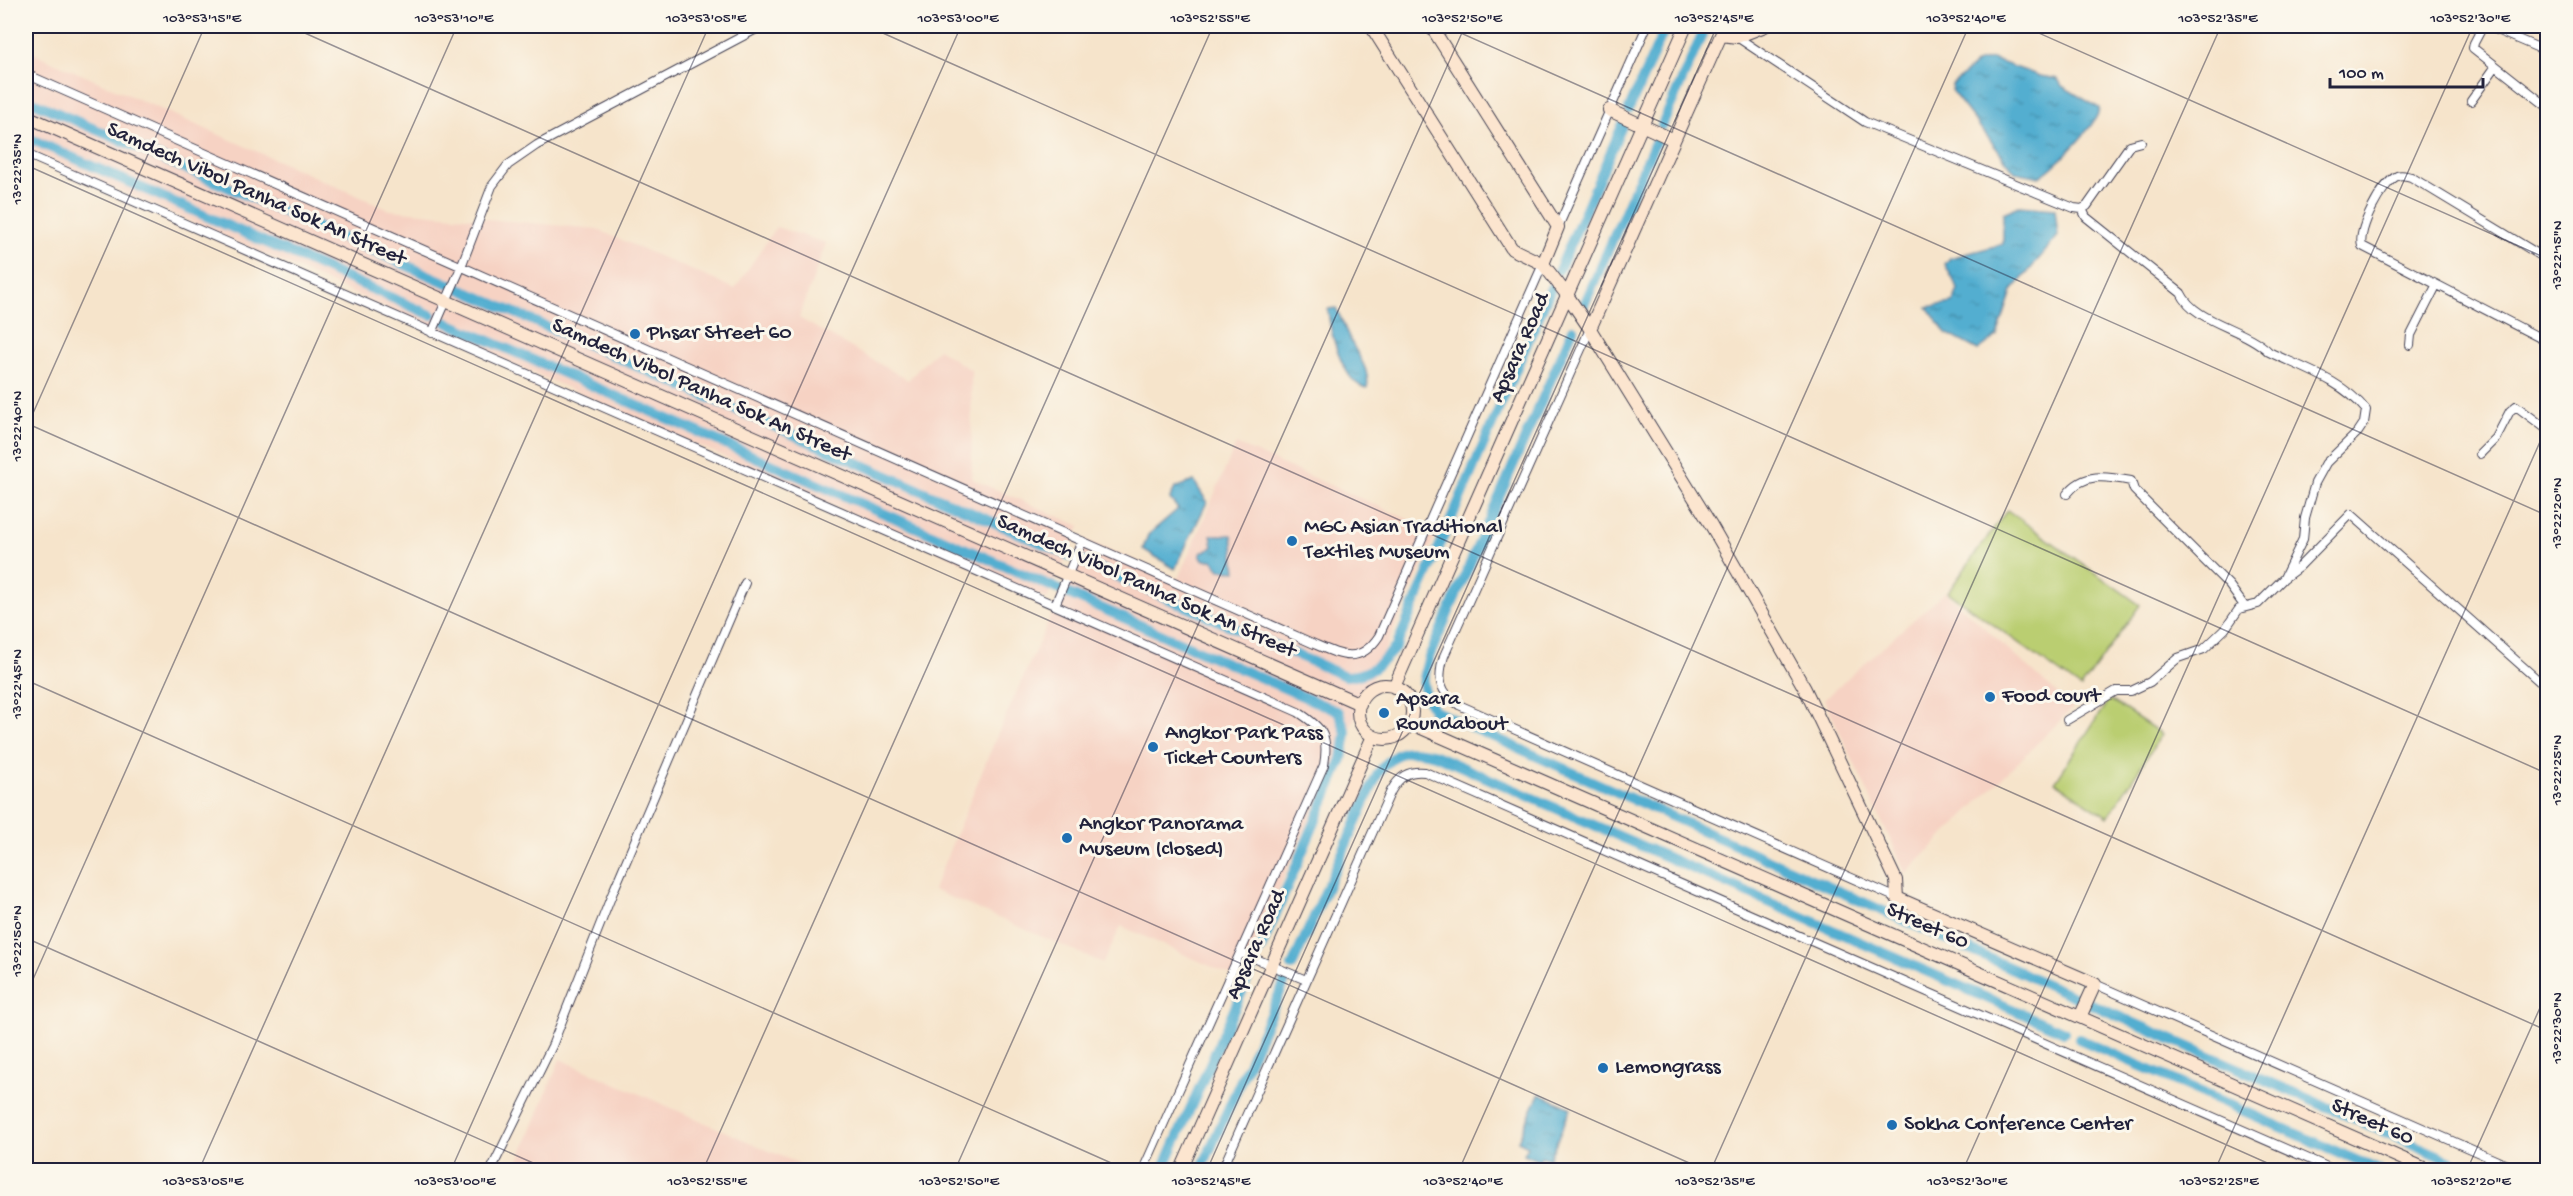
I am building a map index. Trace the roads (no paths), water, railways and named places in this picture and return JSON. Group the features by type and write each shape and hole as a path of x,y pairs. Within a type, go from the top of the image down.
{"main road":[{"path":"1371,26 1512,249 1543,264 1567,295 1717,534 1805,689 1896,880 1897,898 2095,984 2084,1008"},
{"path":"1431,26 1558,227 1543,264"},
{"name":"Apsara Road","path":"1394,687 1686,26"},
{"path":"1590,329 1723,30 1737,37 1764,26"},
{"path":"1610,110 1674,140"},
{"name":"Samdech Vibol Panha Sok An Street","path":"26,116 448,298 1359,704"},
{"path":"1384,686 1394,687 1406,696 1410,703 1412,712 1410,723 1396,737 1386,739 1373,736 1364,729 1360,722 1359,704 1371,690 1384,686"},
{"name":"Street 60","path":"1410,723 2084,1008 2428,1170"},
{"name":"Apsara Road","path":"1181,1170 1373,736"}],"street":[{"path":"432,333 460,270 492,186 508,165 537,145 636,95 762,26"},
{"path":"1558,227 1647,26"},
{"path":"2547,52 2485,26 2473,48 2547,107"},
{"path":"1737,37 1865,122 2082,209 2086,217 2181,293 2185,301 2196,310 2260,343 2269,352 2355,396 2366,410 2364,423 2358,432 2326,463 2315,483 2303,539 2284,578"},
{"path":"2471,101 2496,66"},
{"path":"26,74 460,270 1081,544 1348,656 1361,654 1371,648 1379,636 1543,264"},
{"path":"2082,209 2093,199 2130,145 2141,142"},
{"path":"26,154 432,333 1056,603 1298,712 1314,722 1323,732 1327,748 1324,765 1242,953 1143,1170"},
{"path":"2547,260 2411,177 2400,175 2393,179 2372,208 2360,238 2362,246 2547,342"},
{"path":"2410,345 2411,335 2436,286"},
{"path":"1590,329 1444,657 1440,668 1441,686 1447,698 1897,898"},
{"path":"2480,454 2496,438 2510,411 2516,406 2547,430"},
{"path":"2067,494 2076,483 2091,477 2108,476 2131,481 2134,490 2229,585 2245,607"},
{"path":"2067,720 2116,691 2131,691 2150,682 2178,658 2204,649 2225,629 2239,609 2259,604 2351,514 2547,689"},
{"path":"1056,603 1081,544"},
{"path":"491,1170 552,1047 613,892 745,584"},
{"path":"1222,1170 1391,791 1398,779 1416,771 1425,772 2334,1170"},
{"path":"1242,953 1306,980"},
{"path":"2095,984 2518,1170"}],"water":[{"path":"1992,59 2040,76 2058,79 2062,86 2099,108 2092,124 2084,134 2039,177 2015,172 1951,90 1952,85 1978,62"},
{"path":"2019,206 2055,209 2058,236 2012,291 1997,336 1978,350 1946,333 1927,307 1953,303 1958,289 1945,264 1950,258 2003,244 2003,213"},
{"path":"1336,308 1365,369 1367,388 1358,385 1351,377 1339,355 1331,330 1328,309"},
{"path":"1194,481 1207,502 1175,569 1143,549 1148,535 1178,509 1170,499 1175,488"},
{"path":"1211,535 1232,535 1236,571 1220,570 1213,560 1204,560 1200,556 1202,552 1213,547"},
{"path":"1539,1094 1571,1108 1549,1159 1541,1156 1539,1161 1524,1154 1528,1146 1518,1141"}],"waterway":[{"path":"1629,109 1666,26"},
{"path":"1662,125 1706,26"},
{"path":"26,99 1345,676 1368,671 1396,647 1551,288"},
{"path":"1559,270 1622,126"},
{"path":"26,137 431,315"},
{"path":"1584,305 1656,140"},
{"path":"446,322 1339,712 1346,733 1342,759 1260,951"},
{"path":"1573,329 1429,657 1423,685 1433,710 2118,1016 2472,1170"},
{"path":"1292,966 1378,773 1396,755 1416,751 1435,755 2064,1032"},
{"path":"1163,1170 1253,967"},
{"path":"1201,1170 1285,981"},
{"path":"2079,1039 2379,1170"}],"place":[{"name":"Phsar Street 60","path":"635,334"},
{"name":"MGC Asian Traditional Textiles Museum","path":"1292,541"},
{"name":"Food court","path":"1990,697"},
{"name":"Apsara Roundabout","path":"1384,713"},
{"name":"Angkor Park Pass Ticket Counters","path":"1153,747"},
{"name":"Angkor Panorama Museum (closed)","path":"1067,838"},
{"name":"Lemongrass","path":"1603,1068"},
{"name":"Sokha Conference Center","path":"1892,1125"}]}
